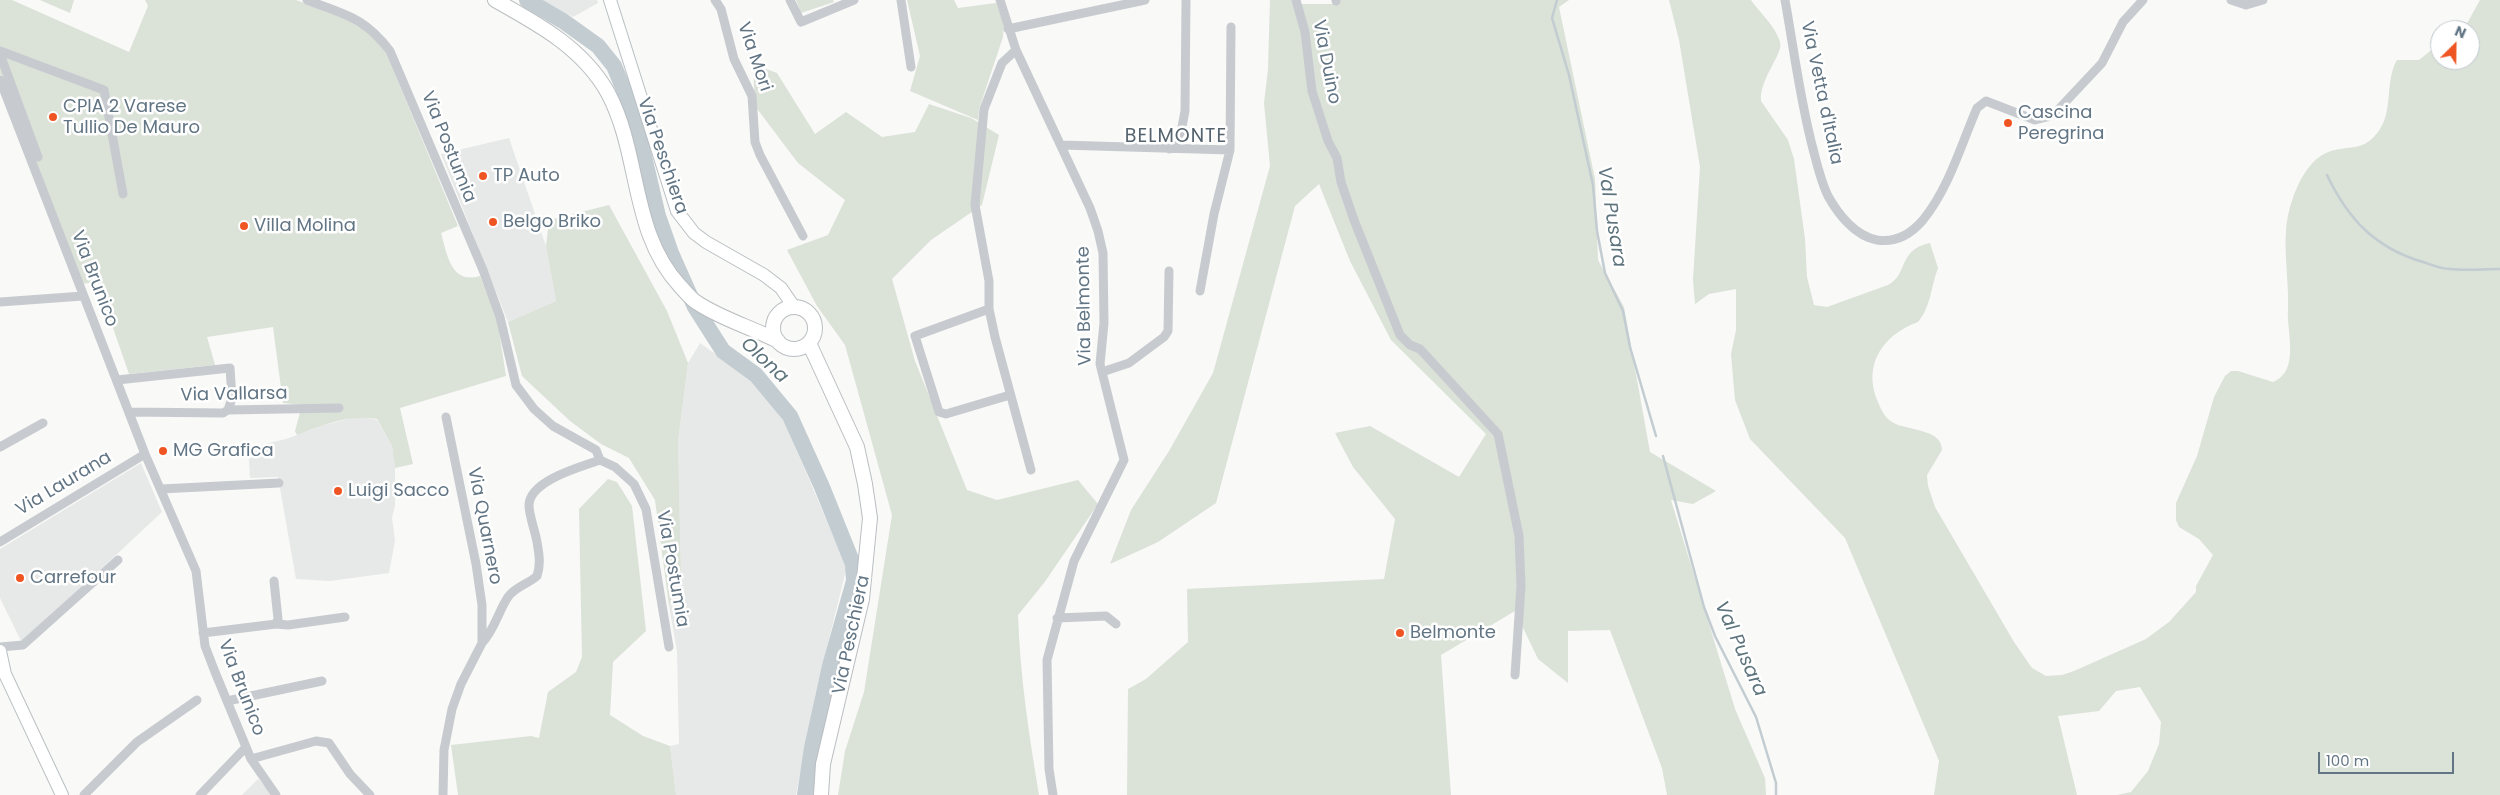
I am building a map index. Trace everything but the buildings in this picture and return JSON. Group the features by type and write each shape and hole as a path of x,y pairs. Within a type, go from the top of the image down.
{"main road":[{"name":"Via Peschiera","path":"495,0 548,29 581,59 607,92 625,137 636,193 647,231 670,275 695,302 778,342 782,346 795,349 817,365"},
{"name":"Via Peschiera","path":"785,307 806,311 814,320 815,333 808,343 817,365 836,399 857,448 870,518 862,599 823,764 821,795"},
{"path":"745,326 785,307"},
{"path":"778,342 773,330 785,307"},
{"path":"795,349 808,343"}],"street":[{"name":"Via Postumia","path":"307,0 358,20 376,33 390,52 483,270 500,317 516,384 534,409 552,426 596,450 600,460 615,468 634,484 646,509 669,646"},
{"name":"Via Peschiera","path":"610,0 677,211 694,233 726,254 764,275 781,288 785,307"},
{"name":"Via Mori","path":"715,0 721,9 734,59 752,96 755,142 803,236"},
{"path":"790,0 800,22 854,0"},
{"path":"901,0 911,67"},
{"name":"Via Belmonte","path":"1000,0 1016,50 1090,208 1098,232 1102,253 1104,323 1100,364 1124,460 1074,561 1047,660 1049,768 1053,795"},
{"path":"1008,29 1145,0"},
{"path":"1170,149 1181,132 1185,111 1186,0"},
{"name":"Via Duino","path":"1296,0 1305,32 1312,91 1328,141 1337,158 1341,182 1354,220 1400,335 1410,345 1420,350 1498,434 1519,536 1522,586 1515,675"},
{"name":"Via Vetta d'Italia","path":"1785,0 1806,122 1828,195 1848,224 1875,240 1886,241 1899,240 1912,232 1937,200 1977,108 1986,101 2036,120 2052,114 2102,63 2122,22 2143,0"},
{"path":"2231,0 2246,5 2263,0"},
{"path":"1200,292 1214,214 1230,150 1231,27"},
{"path":"1016,50 1002,63 984,109 975,205 989,281 989,309 1031,470"},
{"path":"0,53 38,157"},
{"path":"0,53 104,90 123,194"},
{"name":"Via Brunico","path":"0,80 145,454 196,571 205,646 251,759 316,741 329,743 350,774 370,795"},
{"path":"1061,145 1230,150"},
{"path":"1102,372 1129,363 1168,332 1169,271"},
{"path":"0,302 83,296"},
{"path":"989,309 915,336 939,412 946,414 1010,395"},
{"path":"117,380 230,368 232,398 228,410"},
{"name":"Via Vallarsa","path":"130,412 223,413 228,410 339,408"},
{"name":"Via Quarnero","path":"446,417 476,564 482,605 482,642"},
{"path":"0,447 43,424"},
{"name":"Via Laurana","path":"0,542 145,454"},
{"name":"Via Quarnero","path":"443,795 444,750 452,708 482,642 490,635 508,597 517,588 538,576 540,565 529,506 531,496 535,489 550,480 600,460"},
{"path":"161,489 279,483"},
{"path":"62,795 3,670 0,649 23,645 118,560"},
{"path":"274,581 276,624"},
{"path":"1058,618 1093,615 1106,616 1116,624"},
{"path":"203,633 276,624 288,625 345,617"},
{"path":"227,701 322,681"},
{"path":"84,795 137,742 197,700"},
{"path":"200,795 246,747"},
{"path":"251,759 276,795"}],"shaded area":[{"path":"0,0 12,0 129,52 148,6 145,0 296,0 357,23 373,35 387,55 458,226 441,233 448,258 456,272 463,276 470,278 480,276 497,318 506,376 400,408 413,464 395,468 392,446 377,419 346,419 297,435 295,431 302,405 283,403 273,327 207,337 215,365 129,374 97,282 81,284 0,74"},
{"path":"40,0 74,0 70,13"},
{"path":"542,0 597,0 598,3 573,17"},
{"path":"796,0 833,0 834,2 801,13"},
{"path":"907,0 954,0 958,8 996,3 1004,25 1003,37 979,109 978,120 910,91 920,56"},
{"path":"1270,0 1298,0 1299,4 1339,4 1340,0 1569,0 1559,7 1595,179 1598,260 1624,307 1650,452 1716,491 1693,504 1671,500 1735,709 1765,778 1766,795 1667,795 1662,768 1610,630 1568,631 1568,683 1538,659 1515,611 1441,655 1451,795 1127,795 1128,689 1146,679 1188,642 1187,589 1384,579 1395,519 1353,467 1335,433 1370,426 1459,477 1486,434 1391,340 1350,261 1319,184 1295,206 1216,503 1158,542 1110,564 1131,510 1169,451 1213,373 1270,166 1264,103 1268,69"},
{"path":"1669,0 1751,0 1778,36 1780,47 1764,84 1761,101 1788,140 1794,159 1805,239 1807,277 1814,305 1827,307 1888,285 1899,275 1912,251 1930,243 1938,268 1926,310 1918,322 1895,335 1879,352 1873,374 1873,387 1880,407 1889,420 1898,425 1930,434 1940,443 1942,450 1927,475 1928,486 1935,507 2014,642 2032,668 2046,676 2062,675 2074,671 2146,639 2169,622 2196,592 2196,586 2213,555 2199,539 2179,527 2176,520 2176,503 2197,456 2214,397 2225,376 2231,371 2238,371 2273,382 2282,377 2287,369 2290,360 2290,349 2286,230 2290,208 2299,184 2312,163 2321,156 2331,151 2363,144 2369,141 2380,129 2386,113 2391,77 2397,60 2419,60 2430,51 2430,70 2480,70 2480,20 2469,20 2480,0 2500,0 2500,795 2117,795 2131,792 2148,771 2159,744 2161,722 2140,687 2116,691 2099,711 2058,716 2077,795 1934,795 1939,761 1845,538 1750,439 1735,400 1731,354 1736,330 1736,289 1709,294 1695,304 1693,280 1700,167 1679,40"},
{"path":"753,64 777,73 815,134 846,112 882,137 915,132 929,104 971,118 999,135 982,205 931,240 892,279 915,361 967,490 997,500 1078,480 1098,504 1044,583 1018,615 1026,705 1039,795 838,795 845,751 864,692 892,515 845,345 817,306 787,250 828,235 845,200 798,163 755,106"},
{"path":"509,138 546,246 556,301 508,322 441,154"},
{"path":"609,205 667,311 688,363 678,442 681,570 669,606 655,500 629,458 601,444 570,421 522,376 508,322 556,301 546,246 549,220"},
{"path":"700,343 757,384 785,423 844,561 846,570 816,692 796,795 676,795 670,746 679,744 677,651 669,606 681,570 678,442 688,363"},
{"name":"Luigi Sacco","path":"360,416 377,420 392,446 395,468 395,505 392,518 395,541 389,573 330,581 296,579 278,477 250,478 248,448 286,439 324,425"},
{"path":"141,463 162,512 22,643 0,598 0,549"},
{"path":"608,479 617,482 632,506 646,631 613,662 610,715 643,736 670,746 676,795 458,795 451,745 531,736 539,738 548,692 576,672 582,657 579,509"},
{"path":"258,779 273,795 242,795"}],"waterway":[{"name":"Olona","path":"527,0 563,21 598,46 614,66 634,114 658,216 671,253 695,307 723,351 756,375 790,416 822,487 853,564 854,581 830,666 812,748 805,795"},
{"name":"Val Pusara","path":"1557,0 1552,18 1569,75 1593,185 1597,231 1605,273 1623,311 1630,347 1656,436"},
{"path":"2327,175 2335,191 2354,218 2365,230 2391,249 2433,266 2443,268 2462,270 2500,269"},
{"name":"Val Pusara","path":"1663,456 1704,607 1715,636 1756,717 1776,783 1776,795"}],"place":[{"name":"CPIA 2 Varese Tullio De Mauro","path":"53,117"},
{"name":"Cascina Peregrina","path":"2008,123"},
{"name":"TP Auto","path":"483,176"},
{"name":"Belgo Briko","path":"493,222"},
{"name":"Villa Molina","path":"244,226"},
{"name":"MG Grafica","path":"163,451"},
{"name":"Luigi Sacco","path":"338,491"},
{"name":"Carrefour","path":"20,578"},
{"name":"Belmonte","path":"1400,633"}],"district":[{"name":"BELMONTE","path":"1176,137"}]}
